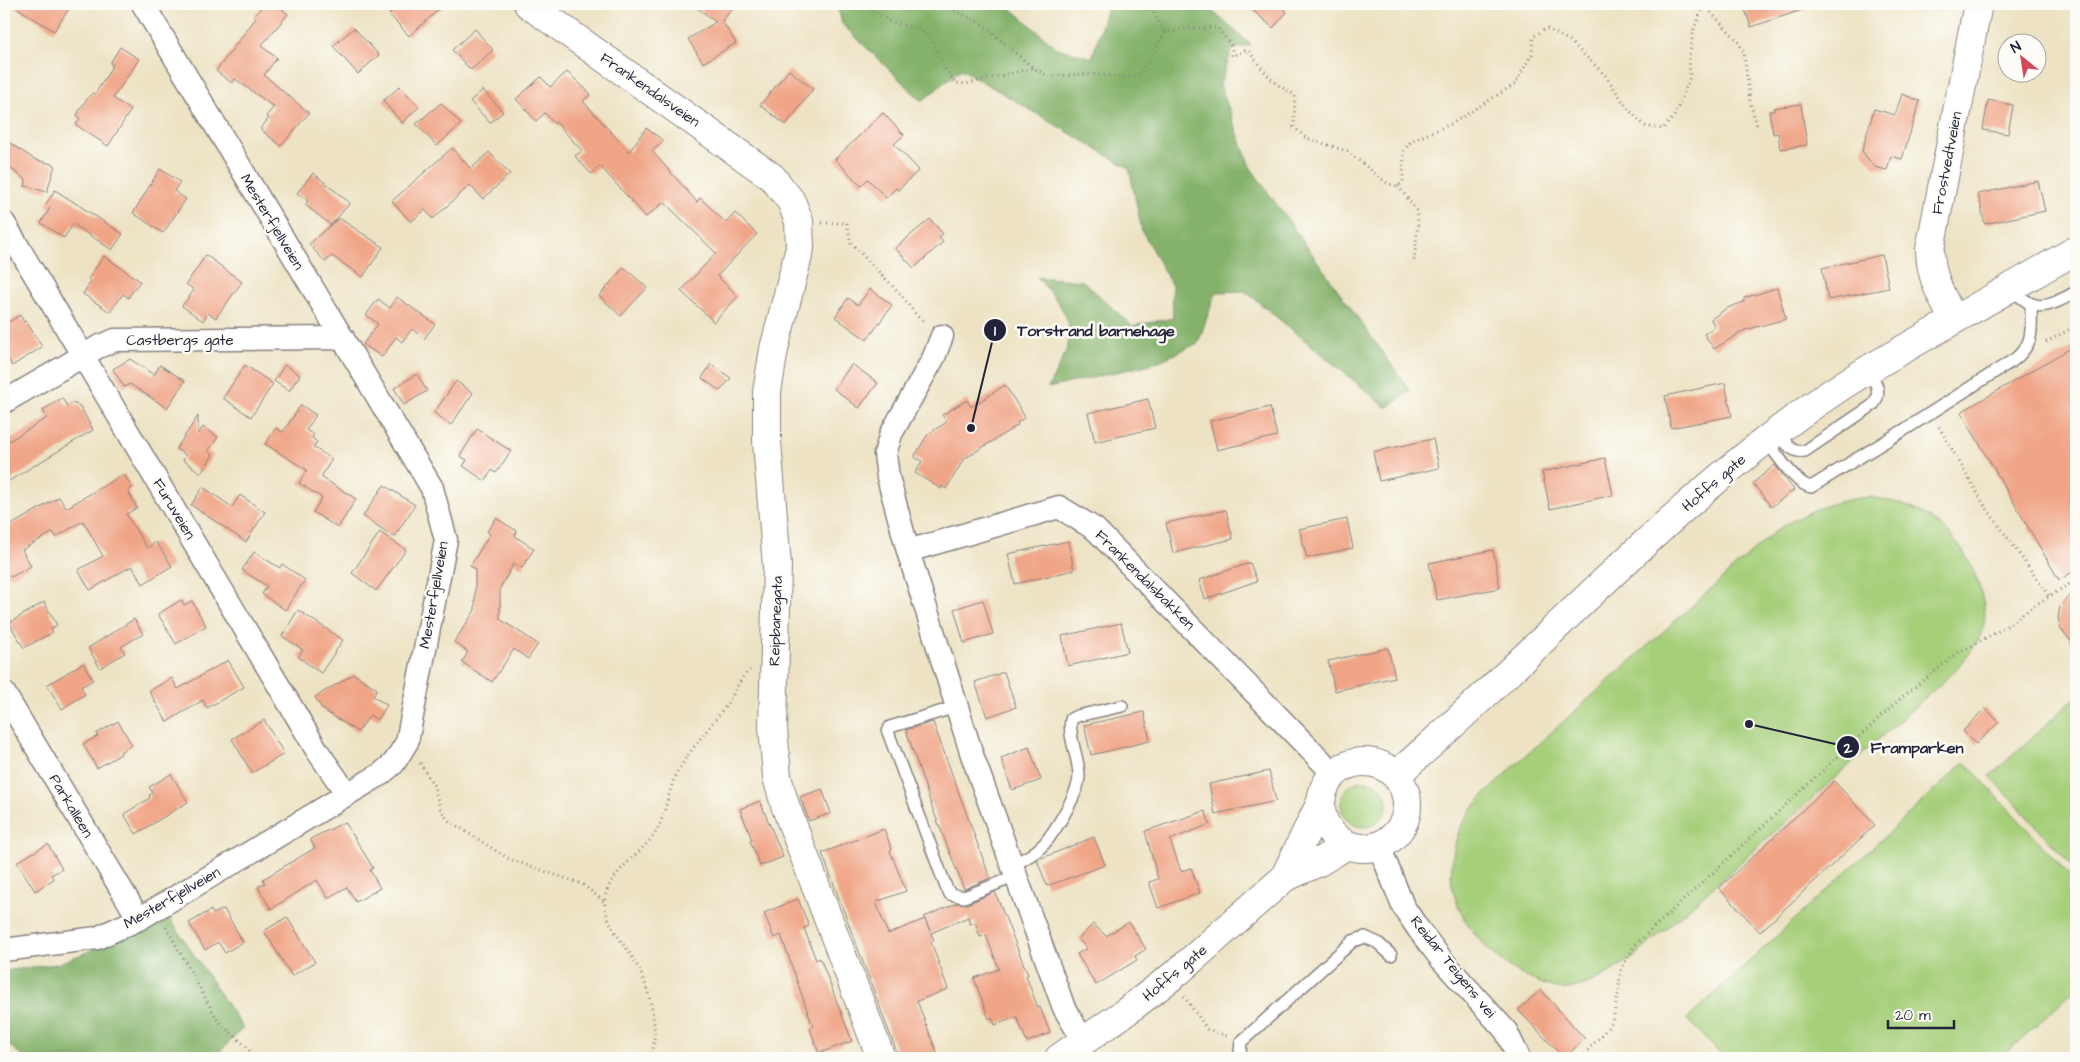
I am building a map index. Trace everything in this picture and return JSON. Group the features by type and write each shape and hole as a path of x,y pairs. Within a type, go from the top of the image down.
{"main road":[{"name":"Frankendalsveien","path":"528,4 772,177"},
{"name":"Frostvedtveien","path":"1953,319 1937,286 1930,266 1930,249 1978,4"},
{"name":"Reipbanegata","path":"772,177 791,201 799,221 800,248 774,349 767,392 768,442 778,566 773,727 778,778 785,805 881,1058"},
{"name":"Hoffs gate","path":"1396,775 1709,486 1771,436 1837,388 1953,319 2076,250"},
{"path":"1365,761 1382,764 1396,775 1405,789 1408,806 1404,823 1394,837 1379,846 1363,849 1347,845 1333,836 1323,822 1320,804 1324,788 1333,773 1348,764 1365,761"},
{"name":"Hoffs gate","path":"1284,878 1320,804"},
{"name":"Hoffs gate","path":"1059,1058 1127,1012 1179,971 1284,878 1319,862 1347,845"}],"street":[{"name":"Mesterfjellveien","path":"4,950 97,938 148,914 347,794 394,763 407,742 446,540 432,488 143,4"},
{"name":"Furuveien","path":"4,223 313,743 347,794"},
{"path":"942,336 934,357 891,434 885,454 888,477 908,551 956,707 1064,1008 1084,1042"},
{"name":"Castbergs gate","path":"4,402 83,356 115,340 343,338"},
{"name":"Frankendalsbakken","path":"908,551 1059,507 1095,529 1333,773"},
{"name":"Parkalleen","path":"4,693 148,914"},
{"name":"Reidar Teigens vei","path":"1379,846 1403,906 1442,960 1506,1031 1519,1058"}],"lane":[{"path":"2010,287 2019,297 2031,305 2045,306 2076,292"},
{"path":"1771,436 1794,476 1805,486 1811,487 2015,359 2027,349 2031,328 2031,305"},
{"path":"956,707 890,727 888,732 946,887 950,894 964,897 1014,871 1022,860 1043,845 1068,808 1079,778 1069,729 1071,719 1122,706"},
{"path":"1243,1058 1240,1053 1241,1042 1353,940 1365,937 1378,943 1391,955"}],"path":[{"path":"864,4 889,21 918,29 931,38 944,67 955,83 966,84 1033,68"},
{"path":"941,4 982,24 1033,68 1048,76 1087,74 1132,78 1141,73 1165,32 1188,28 1218,28 1232,47 1232,56 1246,50 1265,73 1278,85 1295,96 1294,127 1306,138 1347,151 1388,184 1398,186 1417,211 1418,224 1414,262"},
{"path":"1149,4 1165,32"},
{"path":"1398,186 1403,182 1404,151 1411,141 1453,123 1516,84 1532,54 1533,38 1546,28 1570,41 1605,75 1628,108 1645,126 1663,129 1675,115 1690,77 1689,56 1694,29 1704,4 1738,41 1744,53 1750,102 1757,126"},
{"path":"827,222 847,223 851,243 902,296 917,316 942,336"},
{"path":"2027,349 2051,340 2076,326"},
{"path":"1930,412 1985,506 2049,596"},
{"path":"1581,1058 1612,1024 1621,968 1635,945 1902,697 1958,653 2004,628 2049,596 2076,580"},
{"path":"650,1058 653,1007 641,973 616,933 606,911 607,887 654,835 665,812 675,776 690,752 731,698 743,676"},
{"path":"416,758 434,786 440,808 448,820 509,859 582,884 606,903"},
{"path":"148,914 218,1022 248,1048 254,1058"},
{"path":"1189,1003 1207,1029 1241,1042"}],"green space":[{"path":"837,4 1006,4 1057,48 1092,58 1108,4 1204,4 1251,45 1232,50 1220,85 1250,167 1410,391 1387,408 1245,291 1216,292 1198,343 1155,363 1048,388 1065,353 1070,332 1065,314 1055,298 1037,277 1083,281 1132,326 1173,318 1172,286 1142,231 1129,168 961,69 922,101 842,24"},
{"path":"1870,497 1909,507 1925,515 1940,525 1964,553 1980,589 1985,611 1981,634 1961,664 1633,958 1594,981 1568,989 1542,984 1513,969 1499,959 1475,935 1458,906 1453,890 1451,878 1452,864 1457,837 1461,826 1473,807 1514,766 1773,533 1819,508 1843,501"},
{"path":"2076,697 2076,870 1990,776"},
{"path":"1965,762 2076,882 2076,988 2001,1058 1724,1058 1687,1019"},
{"path":"1364,781 1377,785 1383,791 1387,804 1383,817 1377,823 1364,827 1351,823 1345,817 1341,804 1345,791 1351,785"},
{"path":"170,919 243,1028 214,1058 24,1058 7,1043 4,1044 4,971 57,964"}],"building":[{"path":"11,4 72,4 54,31"},
{"path":"264,4 276,4 288,14 261,46 277,58 264,75 309,113 281,146 260,129 269,118 266,116 274,107 235,79 232,83 216,71 256,18 254,16"},
{"path":"400,4 445,4 409,36 389,14"},
{"path":"692,4 736,4 722,21 736,43 703,63 688,39 716,22"},
{"path":"1246,4 1278,4 1287,12 1273,28"},
{"path":"1743,4 1811,4 1811,7 1751,27"},
{"path":"354,28 379,55 358,74 333,46"},
{"path":"475,29 493,50 471,70 452,50"},
{"path":"120,47 139,59 113,98 131,110 108,146 76,125 80,118 77,116 89,96 93,93 95,94 113,65 110,63"},
{"path":"789,70 813,89 786,125 760,105"},
{"path":"567,72 591,94 583,101 629,152 646,128 664,141 652,151 697,202 700,198 726,223 735,213 757,234 717,276 738,296 714,322 681,291 716,253 664,202 646,217 600,166 591,174 575,156 582,151 556,122 554,124 545,113 536,121 516,99 541,77 550,87"},
{"path":"400,86 419,107 402,123 383,101"},
{"path":"483,90 503,112 490,123 470,101"},
{"path":"1902,94 1920,101 1902,159 1891,156 1887,170 1874,167 1862,151 1874,109 1895,115"},
{"path":"1988,100 2013,105 2008,134 1983,130"},
{"path":"441,103 461,124 437,146 416,124"},
{"path":"1801,104 1807,145 1780,149 1778,133 1773,134 1769,111 1774,111 1774,108"},
{"path":"883,113 904,135 894,144 919,170 898,190 896,188 886,198 868,179 861,186 835,159"},
{"path":"4,139 34,159 55,165 47,192 25,186 26,180 4,164"},
{"path":"452,148 471,169 489,152 510,174 483,199 470,185 433,219 425,210 411,222 392,201"},
{"path":"160,169 180,182 174,191 186,199 163,233 133,213"},
{"path":"313,173 350,203 331,225 305,205 308,201 297,193"},
{"path":"2038,181 2045,211 1985,224 1978,194"},
{"path":"55,190 123,234 112,250 73,224 64,238 41,223 50,208 46,204"},
{"path":"339,218 383,247 363,277 332,256 325,262 309,244"},
{"path":"930,219 943,234 939,237 943,242 914,268 895,248"},
{"path":"206,255 242,282 216,318 208,313 203,321 182,306 194,290 186,284"},
{"path":"1882,255 1889,288 1828,300 1822,268"},
{"path":"104,256 140,281 128,298 123,294 110,312 83,294 91,281 88,279"},
{"path":"624,267 647,288 621,316 599,296"},
{"path":"1777,288 1786,319 1745,330 1714,349 1704,334 1715,327 1711,319 1727,308 1744,302 1744,298"},
{"path":"870,289 892,305 867,340 835,317 848,298 858,305"},
{"path":"397,297 435,324 424,339 412,329 402,342 396,337 382,357 363,344 378,324 366,315 378,299 390,308"},
{"path":"20,315 24,322 26,321 42,347 12,366 4,352 4,325"},
{"path":"2076,345 2076,570 2059,580 1961,412"},
{"path":"130,359 154,375 160,365 185,381 167,408 130,384 124,387 113,369"},
{"path":"711,364 731,378 720,391 702,378"},
{"path":"852,364 878,383 859,408 834,389"},
{"path":"245,365 273,384 251,417 223,398"},
{"path":"285,365 300,375 289,391 274,381"},
{"path":"417,374 427,391 404,405 394,388"},
{"path":"456,381 473,393 451,425 434,413"},
{"path":"1725,383 1732,416 1671,428 1665,396"},
{"path":"1005,385 1025,417 1017,423 1018,425 964,459 946,489 942,486 941,489 915,473 922,461 914,457 928,434 947,422 942,415 967,400 971,407"},
{"path":"62,398 67,406 72,403 80,406 93,430 4,484 4,444 47,418 43,410"},
{"path":"1148,399 1155,428 1095,442 1088,413"},
{"path":"301,405 316,415 306,430 314,435 312,438 317,442 313,447 332,459 321,477 356,499 338,528 313,512 322,498 299,483 307,470 265,444 276,428 283,432"},
{"path":"1270,407 1277,436 1217,450 1210,421"},
{"path":"198,416 198,434 203,427 218,437 208,451 213,455 201,473 183,460 186,455 176,449"},
{"path":"477,429 511,451 496,473 492,470 485,481 463,466 467,460 460,456"},
{"path":"1433,439 1439,468 1379,481 1373,452"},
{"path":"1605,458 1613,495 1550,509 1542,472"},
{"path":"1775,465 1794,490 1771,507 1753,483"},
{"path":"124,474 132,488 128,491 137,508 126,514 147,548 156,542 172,566 143,584 132,566 90,590 78,570 103,556 83,521 56,537 53,532 22,550 31,566 11,577 10,575 4,578 4,519 8,527 59,497 66,508"},
{"path":"384,485 415,505 394,537 363,516"},
{"path":"203,487 232,507 240,495 265,512 246,542 191,505"},
{"path":"1226,510 1233,539 1173,553 1166,523"},
{"path":"496,518 517,531 515,536 534,549 522,568 514,563 500,588 500,619 538,644 528,659 514,649 492,682 462,662 468,652 454,642 475,610 475,569 470,566 490,534 487,532"},
{"path":"1347,519 1353,548 1307,558 1299,529"},
{"path":"380,532 406,550 376,591 352,573"},
{"path":"1068,541 1074,570 1015,584 1008,554"},
{"path":"1493,550 1500,588 1437,600 1429,563"},
{"path":"254,552 280,568 282,564 305,580 285,610 262,594 267,586 242,570"},
{"path":"1250,563 1257,581 1205,599 1199,580"},
{"path":"2076,589 2076,647 2061,629 2058,618 2060,606"},
{"path":"181,600 184,605 192,601 206,626 176,644 158,614"},
{"path":"983,600 993,634 964,643 954,609"},
{"path":"44,602 57,625 51,629 53,632 24,648 9,623"},
{"path":"298,610 343,640 321,673 298,657 303,650 282,636"},
{"path":"134,619 143,634 121,647 125,653 100,668 88,648"},
{"path":"1121,623 1128,652 1068,666 1062,636"},
{"path":"1388,648 1395,677 1335,691 1328,661"},
{"path":"228,660 244,687 207,708 203,700 167,722 149,691 172,678 178,689"},
{"path":"83,663 93,680 81,687 85,694 62,709 47,685"},
{"path":"1004,672 1016,707 987,717 975,682"},
{"path":"354,674 377,689 373,696 387,705 378,720 370,715 358,732 322,709 315,697"},
{"path":"1985,708 1999,722 1976,744 1963,731"},
{"path":"1144,712 1150,741 1091,755 1084,725"},
{"path":"264,720 284,754 252,773 232,739"},
{"path":"118,721 132,745 97,768 83,744 98,736 96,734"},
{"path":"933,722 990,878 964,889 932,807 906,730"},
{"path":"1029,747 1041,780 1012,790 1001,758"},
{"path":"1269,771 1276,801 1215,814 1209,784"},
{"path":"171,774 188,802 136,834 124,814 150,798 149,795 153,793 149,787"},
{"path":"1834,781 1875,825 1760,932 1719,888"},
{"path":"822,789 831,813 809,821 800,797"},
{"path":"760,801 783,857 760,866 740,809"},
{"path":"1205,811 1210,824 1170,840 1181,871 1191,868 1200,893 1158,908 1149,882 1158,879 1145,831"},
{"path":"345,822 373,868 370,870 380,888 356,902 347,887 328,898 317,880 271,909 258,887 265,883 263,879 315,848 310,839"},
{"path":"884,829 892,850 890,851 906,891 876,902 888,934 957,903 967,904 995,892 1028,975 1026,976 1038,1008 1040,1007 1050,1033 1027,1042 1017,1017 995,1025 992,1017 989,1019 974,978 999,969 986,935 980,937 975,922 970,924 968,917 931,933 934,941 931,942 948,989 917,1001 939,1058 899,1058 822,853"},
{"path":"1094,837 1105,865 1047,886 1037,860"},
{"path":"48,844 62,869 51,875 54,879 35,891 17,862"},
{"path":"798,899 809,926 804,928 816,960 820,958 852,1041 819,1053 810,1029 813,1027 781,935 774,938 764,913"},
{"path":"224,909 243,942 225,953 218,942 205,950 189,923 211,910 213,914"},
{"path":"287,917 315,962 292,976 264,931"},
{"path":"1129,922 1146,949 1135,956 1137,960 1096,985 1077,954 1087,948 1078,939 1093,924 1106,936"},
{"path":"1541,990 1585,1039 1564,1058 1518,1010"}],"place":[{"name":"Torstrand barnehage","path":"971,428"},
{"name":"Framparken","path":"1749,724"}]}
